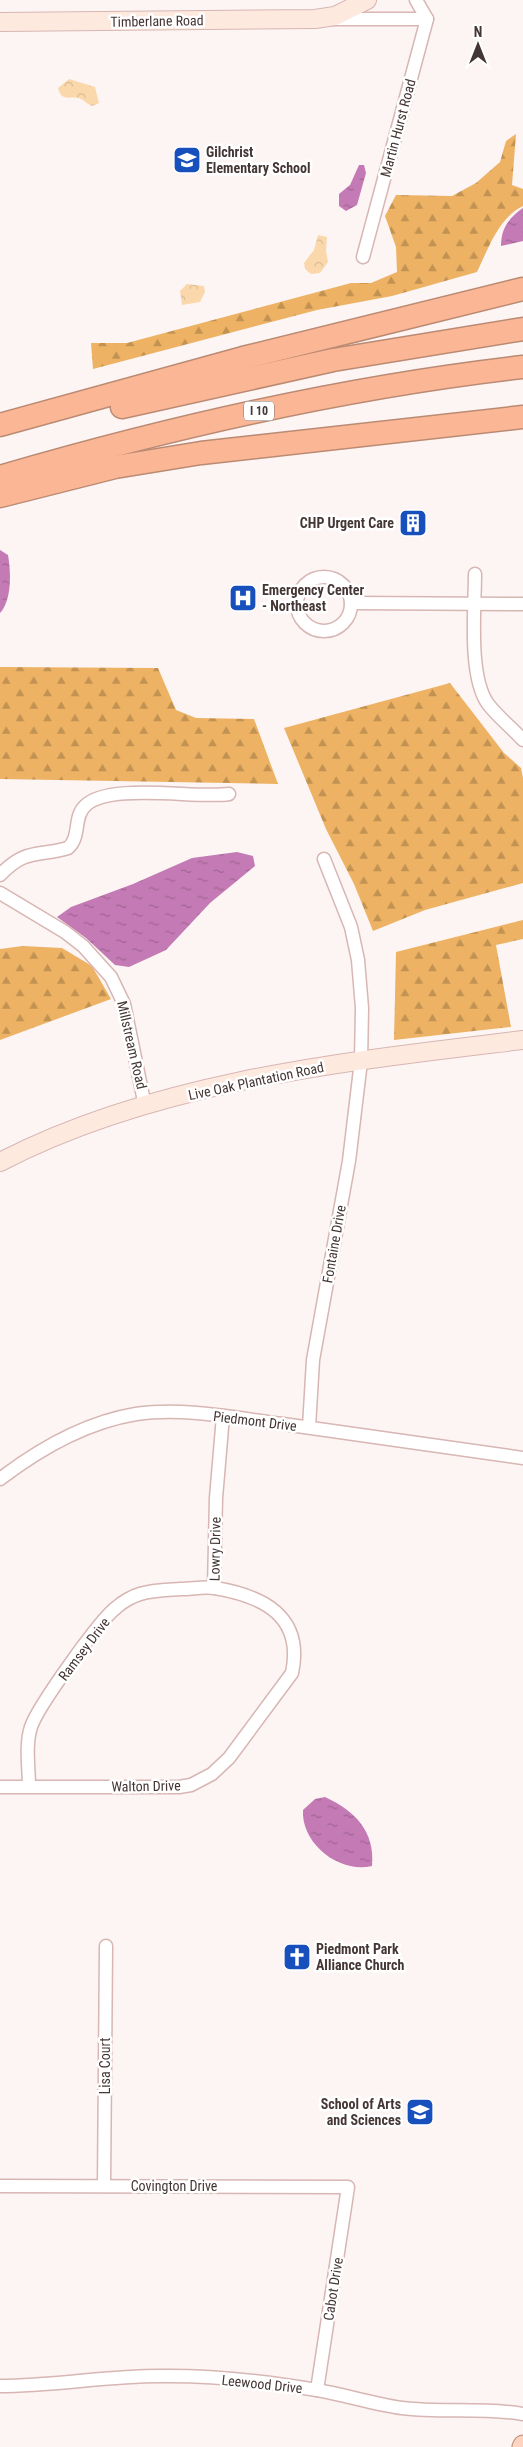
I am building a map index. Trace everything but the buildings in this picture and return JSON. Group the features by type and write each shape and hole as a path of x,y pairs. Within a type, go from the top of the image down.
{"highway":[{"path":"0,425 243,358 523,289"},
{"path":"409,318 523,298"},
{"path":"0,440 120,407 259,375 408,347 523,329"},
{"name":"I 10","path":"0,477 145,438 255,412 394,385 523,367"},
{"path":"0,496 97,471 191,454 523,418"}],"street":[{"name":"Timberlane Road","path":"315,19 336,16 367,0"},
{"path":"416,0 427,19"},
{"name":"Timberlane Road","path":"0,22 427,19"},
{"name":"Martin Hurst Road","path":"363,257 427,19"},
{"path":"475,574 476,661 479,686 488,704 523,740"},
{"path":"323,577 335,579 342,584 349,594 351,604 348,616 343,624 325,632 310,628 303,623 296,604 301,589 306,583 323,577"},
{"path":"351,604 523,604"},
{"path":"0,875 18,860 30,854 68,848 75,839 81,810 88,803 101,798 142,793 230,794"},
{"path":"324,859 344,904 355,940 362,1008 361,1061"},
{"name":"Millstream Road","path":"0,893 65,932 83,946 111,977 124,1004 145,1106"},
{"name":"Live Oak Plantation Road","path":"0,1162 64,1134 145,1106 256,1079 361,1061 523,1040"},
{"name":"Fontaine Drive","path":"309,1428 314,1360 349,1161 361,1061"},
{"name":"Piedmont Drive","path":"0,1479 38,1452 114,1420 148,1413 223,1416 523,1458"},
{"name":"Lowry Drive","path":"223,1416 216,1498 214,1588 269,1604 282,1618 291,1633 294,1664"},
{"name":"Ramsey Drive","path":"29,1787 29,1740 31,1726 40,1710 96,1630 116,1607 139,1594 214,1588"},
{"name":"Walton Drive","path":"0,1787 179,1787 190,1785 212,1774 228,1758 292,1672 294,1664"},
{"name":"Lisa Court","path":"104,2186 106,1946"},
{"name":"Covington Drive","path":"0,2186 348,2187"},
{"name":"Cabot Drive","path":"317,2390 348,2187"},
{"name":"Leewood Drive","path":"0,2386 42,2386 159,2376 244,2381 317,2390 370,2403 405,2408 499,2410 523,2414"}],"green space":[{"path":"69,79 95,87 99,103 92,106 81,99 62,96 58,88"},
{"path":"516,134 512,185 523,189 523,206 507,218 495,234 477,272 392,296 317,310 93,369 91,343 127,343 351,283 371,283 397,272 396,247 385,216 396,195 452,196 476,183 500,162 506,141"},
{"path":"318,235 327,237 326,251 328,262 320,273 311,274 305,269 304,263 314,250"},
{"path":"187,284 204,286 205,292 200,302 182,305 180,291"},
{"path":"0,667 158,668 176,710 196,718 254,719 278,784 0,779"},
{"path":"450,683 504,753 521,768 523,778 523,883 425,910 373,931 354,884 326,829 284,728"},
{"path":"523,920 523,939 496,945 511,1027 394,1040 396,952"},
{"path":"23,946 62,948 92,966 111,999 0,1040 0,949"}],"water":[{"path":"359,165 364,165 366,173 357,205 346,211 339,206 339,194 350,185"},
{"path":"523,208 523,241 501,246 504,229"},
{"path":"0,550 8,555 10,577 7,601 0,613"},
{"path":"237,852 253,856 255,866 210,903 166,950 129,967 115,965 86,938 57,917 71,907 133,884 192,858"},
{"path":"325,1797 345,1809 361,1824 370,1842 372,1866 360,1867 336,1861 325,1854 308,1834 303,1810 315,1799"}],"place":[{"name":"Gilchrist Elementary School","path":"187,160"},
{"name":"CHP Urgent Care","path":"413,523"},
{"name":"Emergency Center - Northeast","path":"243,598"},
{"name":"Piedmont Park Alliance Church","path":"297,1957"},
{"name":"School of Arts and Sciences","path":"420,2112"}]}
